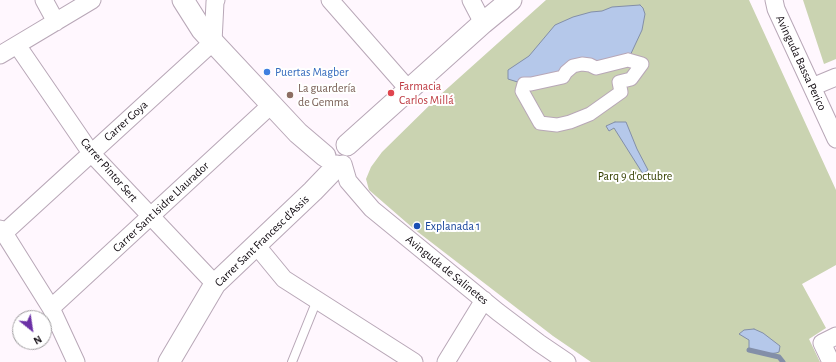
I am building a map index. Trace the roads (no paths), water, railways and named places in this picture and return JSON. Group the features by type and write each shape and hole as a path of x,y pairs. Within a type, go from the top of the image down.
{"street":[{"path":"44,0 56,22"},
{"path":"0,55 92,0"},
{"path":"183,0 202,30 298,133 338,158"},
{"path":"330,0 410,90"},
{"path":"471,0 483,23"},
{"name":"Carrer Sant Francesc d'Assis","path":"169,362 215,284 313,191 338,158 483,23 512,0"},
{"path":"213,42 215,1"},
{"name":"Avinguda Bassa Perico","path":"773,3 836,139"},
{"name":"Carrer Goya","path":"2,230 91,153 213,42"},
{"name":"Carrer Pintor Sert","path":"16,45 91,153 215,284"},
{"path":"628,60 642,64 631,79 619,82 621,92 590,114 570,122 557,124 540,123 522,91 524,84 531,84 563,77 573,66 582,64 590,65 596,68 628,60"},
{"path":"812,87 836,77"},
{"name":"Carrer Sant Isidre Llaurador","path":"50,308 271,105"},
{"name":"Avinguda de Salinetes","path":"338,158 348,181 372,209 484,300 539,343 567,362"},
{"path":"2,230 50,308 76,362"},
{"path":"256,245 284,279 414,362"},
{"path":"446,362 484,300"},
{"path":"829,340 831,362"}],"lane":[{"path":"292,362 317,300"}],"water":[{"path":"640,5 645,14 642,30 628,60 566,72 524,84 508,79 508,70 529,56 555,25 573,17 591,12 602,11 612,7"},
{"path":"615,122 626,122 637,149 648,170 643,174 614,128 609,131 606,126"},
{"path":"754,329 763,333 780,346 779,352 766,354 749,350 749,340 739,334 744,330"}],"waterway":[{"path":"749,350 779,357 783,362"}],"place":[{"name":"Puertas Magber","path":"267,72"},
{"name":"Farmacia Carlos Millá","path":"391,93"},
{"name":"La guardería de Gemma","path":"290,95"},
{"name":"Explanada 1","path":"417,226"}],"park label":[{"name":"Parq 9 d'octubre","path":"635,176"}]}
